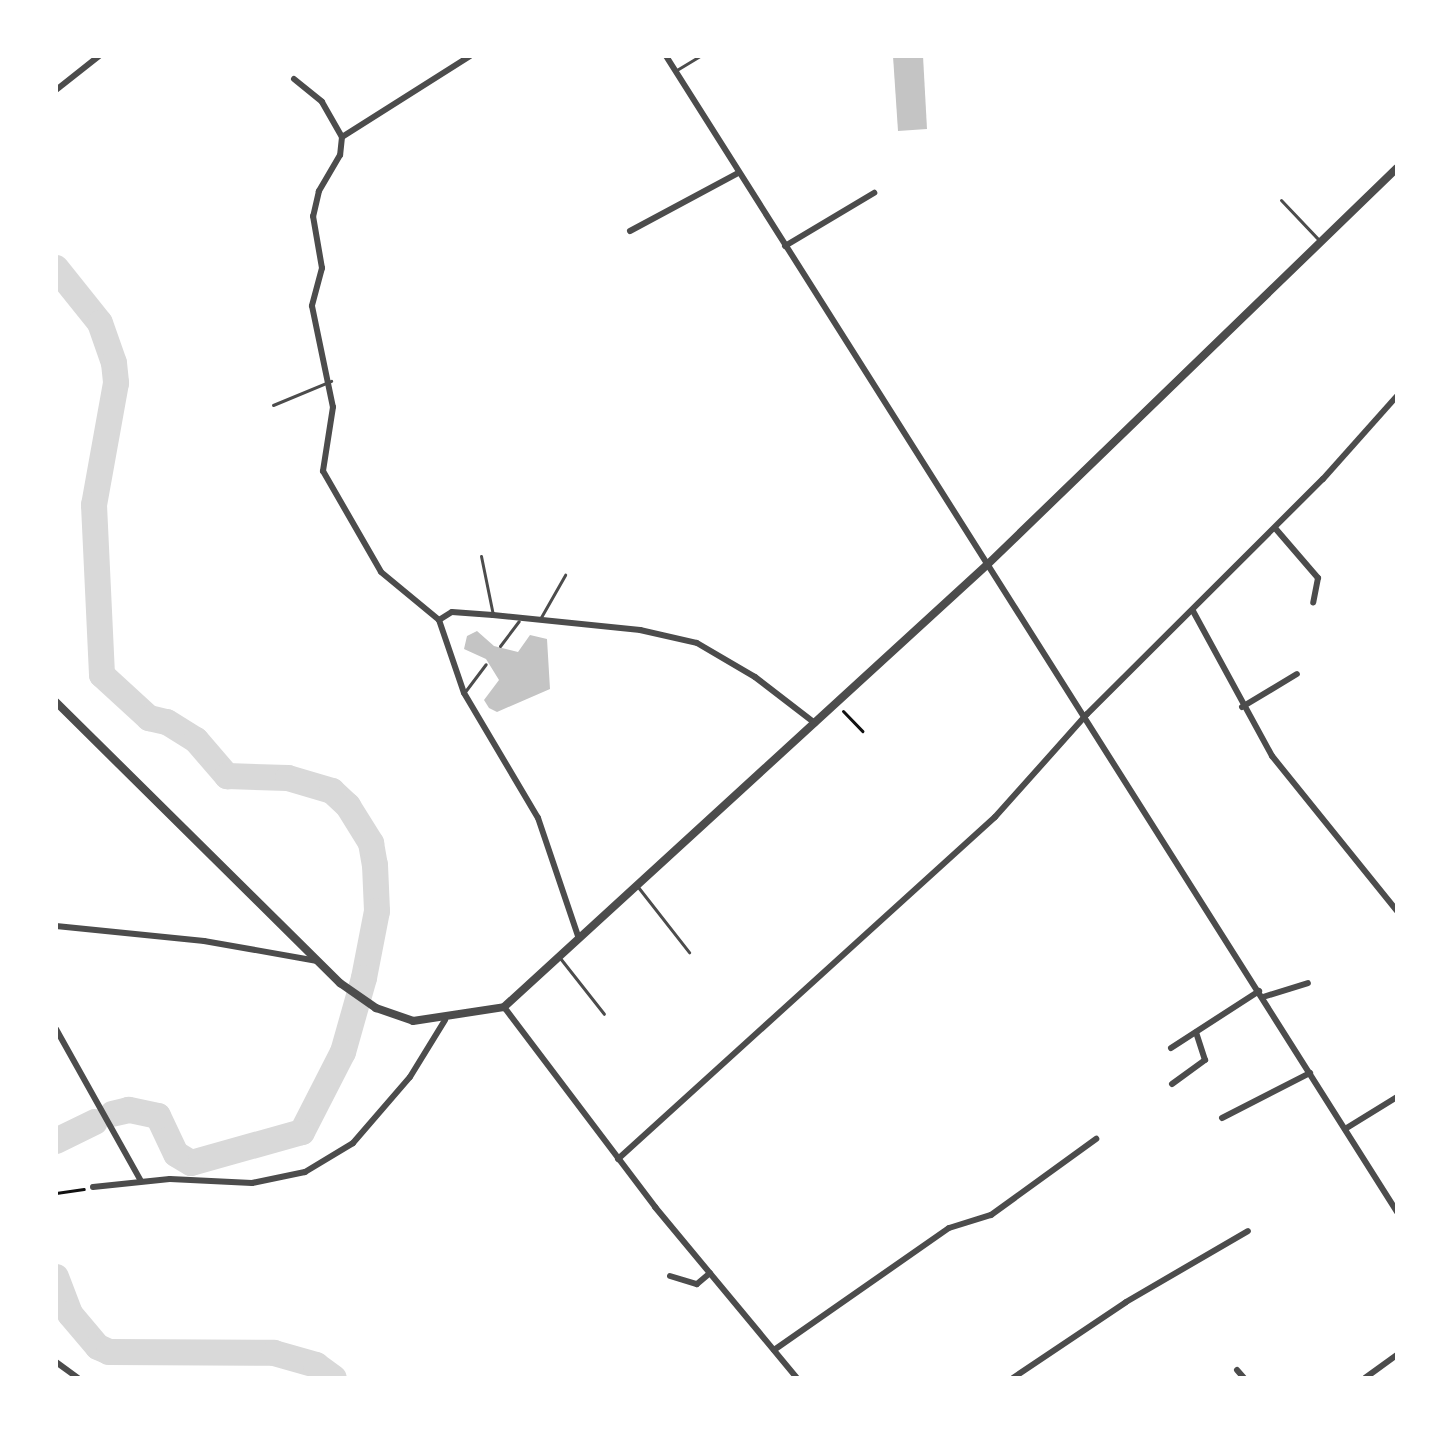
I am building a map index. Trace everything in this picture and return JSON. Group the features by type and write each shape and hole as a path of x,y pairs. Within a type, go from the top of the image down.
{"street":[{"path":"56,90 99,56"},
{"path":"342,137 470,56"},
{"path":"666,56 988,564 1087,714 1397,1212"},
{"path":"294,79 322,102 342,137 340,155 319,191 313,216 322,268 312,306 331,381 333,407 322,457 334,497 381,572 439,620 464,693 538,818 578,936"},
{"path":"56,702 340,983 376,1008 413,1021 445,1020 504,1007 578,936 988,564 1397,168"},
{"path":"630,231 738,173"},
{"path":"785,246 874,193"},
{"path":"618,1159 995,817 1087,714 1275,528 1397,396"},
{"path":"1275,528 1318,578 1313,603"},
{"path":"1193,611 1242,707 1272,756 1397,911"},
{"path":"439,620 452,612 493,615 519,621 640,630 697,643 755,677 815,723"},
{"path":"1242,707 1297,674"},
{"path":"56,926 204,941 317,961"},
{"path":"1171,1048 1261,994 1308,983"},
{"path":"504,1007 618,1159 797,1378"},
{"path":"93,1187 141,1181 252,1183 305,1172 353,1143 410,1077 445,1020"},
{"path":"56,1029 141,1181"},
{"path":"1172,1084 1205,1060 1196,1032"},
{"path":"1222,1118 1310,1073"},
{"path":"1345,1129 1397,1097"},
{"path":"774,1350 949,1228 991,1215 1096,1139"},
{"path":"1013,1378 1126,1302 1248,1231"},
{"path":"670,1276 697,1284 710,1273"},
{"path":"1365,1378 1397,1355"},
{"path":"56,1362 78,1378"},
{"path":"1237,1370 1244,1378"}],"lane":[{"path":"675,71 700,56"},
{"path":"1281,200 1322,243"},
{"path":"273,405 331,381"},
{"path":"481,556 493,615"},
{"path":"538,622 565,575"},
{"path":"500,646 519,621"},
{"path":"464,693 486,664"},
{"path":"636,884 689,952"},
{"path":"558,955 604,1014"}],"path":[{"path":"835,703 862,731"},
{"path":"56,1193 93,1187"}],"building":[{"path":"893,56 923,56 927,129 898,131"},
{"path":"477,631 494,646 518,652 530,635 547,639 550,689 497,712 489,708 484,700 499,680 486,659 464,649 467,636"}],"waterway":[{"path":"56,268 100,323 114,363 116,383 94,505 102,675 149,718 167,722 196,740 227,776 288,778 332,791 348,806 371,843 375,865 377,911 364,978 343,1052 302,1132 191,1163 176,1154 158,1116 129,1110 112,1114"},
{"path":"56,1141 95,1122"},
{"path":"56,1277 70,1314 98,1347 109,1352 274,1353 316,1365 334,1378"}]}
